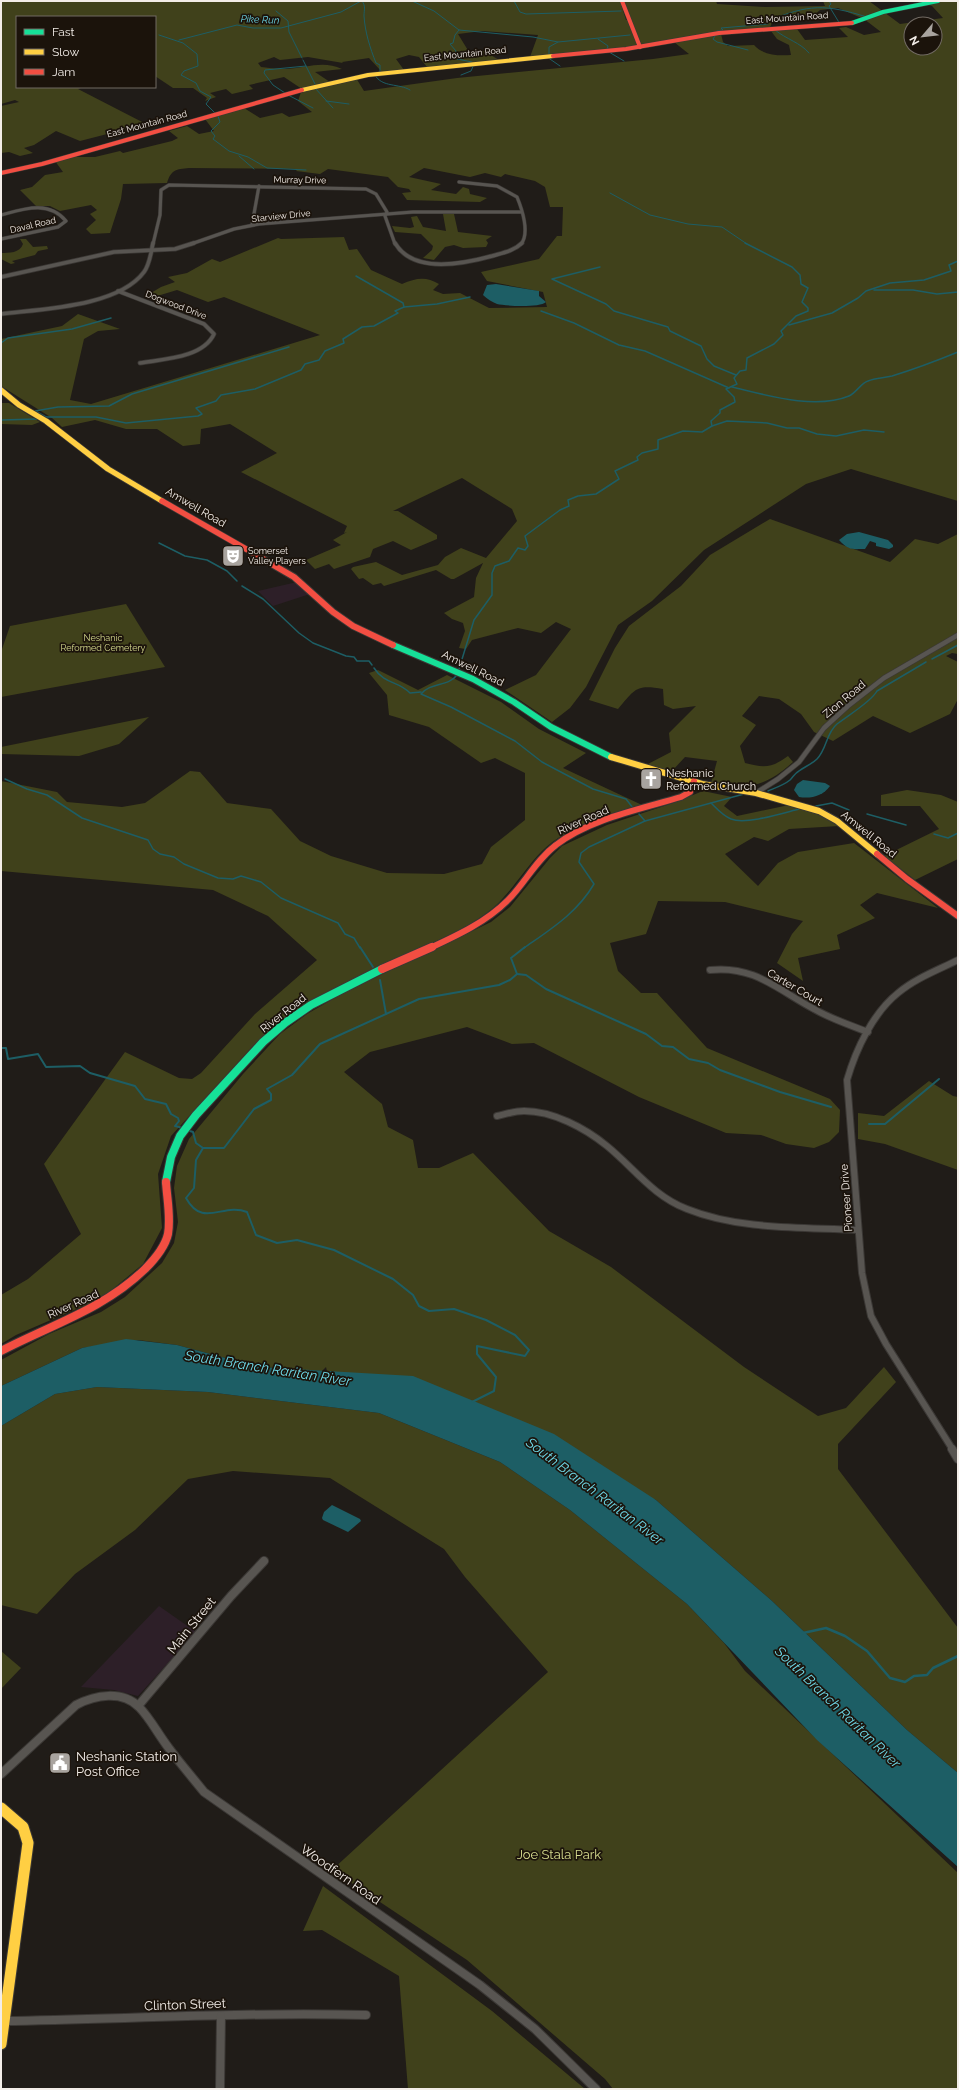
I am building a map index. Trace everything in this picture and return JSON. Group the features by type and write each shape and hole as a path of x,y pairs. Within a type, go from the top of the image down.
{"street":[{"path":"622,1 640,47"},
{"name":"East Mountain Road","path":"1,173 42,164 300,90 356,77 444,66 640,47 719,33 858,23 883,12 938,1"},
{"name":"Murray Drive","path":"1,314 75,304 118,291 140,276 147,266 162,213 161,190 163,187 172,185 366,189 376,194 387,212 386,214 396,245 402,251 421,260 451,263 480,259 518,246 526,236 517,197 507,190 485,184 459,182"},
{"path":"252,225 259,186"},
{"name":"Daval Road","path":"1,214 45,207 57,211 66,221 58,227 1,239"},
{"name":"Starview Drive","path":"1,277 114,252 151,251 180,248 252,225 413,212 521,212"},
{"name":"Dogwood Drive","path":"118,291 204,324 211,329 214,334 210,343 199,350 140,363"},
{"name":"Amwell Road","path":"1,390 19,405 46,421 108,469 294,577 334,612 353,626 473,679 514,702 551,727 611,757 713,786 756,793 804,805 837,821 908,879 958,916"},
{"name":"Zion Road","path":"756,793 778,779 798,762 806,754 824,728 848,706 884,678 958,635"},
{"path":"690,792 694,781"},
{"name":"River Road","path":"1,1351 30,1334 89,1310 108,1300 128,1286 157,1256 163,1248 169,1229 167,1173 176,1144 190,1123 266,1040 308,1006 482,922 506,901 547,851 564,839 611,818 713,786"},
{"name":"Pioneer Drive","path":"958,960 922,978 892,997 868,1032 852,1064 847,1080 858,1230 864,1286 871,1316 886,1344 958,1459"},
{"name":"Carter Court","path":"710,970 728,967 741,970 766,980 814,1010 868,1032"},
{"path":"497,1116 526,1111 551,1116 571,1123 593,1136 607,1147 632,1172 667,1200 709,1217 729,1222 858,1230"},
{"name":"Main Street","path":"138,1706 173,1667 223,1604 264,1561"},
{"name":"Woodfern Road","path":"1,1774 76,1705 89,1698 108,1695 120,1697 138,1706 176,1758 204,1792 480,1985 535,2029 596,2089"},
{"path":"1,1808 21,1824 26,1831 28,1844 1,2044"},
{"name":"Clinton Street","path":"4,2022 315,2013 366,2015"},
{"path":"220,2016 220,2089"}],"shaded area":[{"path":"297,582 310,594 273,606 258,591"},
{"path":"159,1606 196,1632 138,1696 114,1690 81,1687"}],"green space":[{"path":"1,1 620,1 626,20 631,20 624,1 716,1 717,4 765,7 825,6 823,1 869,1 900,24 903,24 903,56 943,56 943,16 941,16 932,6 926,4 941,1 958,1 958,501 851,469 806,484 704,550 652,601 618,625 586,687 570,708 552,722 505,690 536,675 571,629 556,622 541,633 518,628 472,640 466,649 459,648 465,631 463,623 452,619 444,613 474,597 476,578 483,563 454,579 451,579 436,570 384,586 381,583 373,585 363,578 359,579 351,569 353,567 376,562 402,575 438,565 445,557 461,548 486,558 517,521 512,509 462,478 393,511 398,511 437,535 437,539 411,550 393,541 373,549 370,557 334,569 329,564 315,569 306,560 341,545 333,540 347,532 344,533 347,526 241,472 277,453 230,424 201,429 200,444 183,446 157,429 126,429 95,420 62,427 52,418 1,386 1,339 62,326 78,314 120,329 98,331 84,339 70,400 91,404 320,335 224,297 208,302 177,290 154,297 146,296 161,287 175,282 168,277 187,273 212,259 220,262 278,238 344,237 349,250 357,249 371,270 402,284 416,279 434,281 439,284 433,290 443,294 460,293 489,308 547,307 543,292 487,281 481,272 539,259 557,236 562,236 563,207 550,207 545,187 535,181 505,174 501,177 485,173 470,177 424,168 409,177 441,184 431,190 456,194 463,187 469,189 470,194 487,198 480,202 407,200 402,193 411,192 409,189 398,187 388,177 328,169 320,174 296,171 298,169 189,168 181,169 172,173 167,183 123,184 121,199 110,233 91,234 86,229 96,220 90,214 97,210 91,205 60,211 50,206 36,206 20,190 32,187 45,175 63,172 55,161 68,157 95,157 120,151 123,153 172,141 178,138 169,131 187,126 199,134 214,131 205,119 244,108 260,118 282,113 289,117 312,112 298,101 302,89 284,77 249,85 253,89 232,94 226,89 210,93 216,97 205,101 207,98 193,88 173,88 156,77 156,16 16,16 16,88 81,88 78,89 146,124 80,141 56,131 34,145 24,148 33,153 20,156 9,152 1,153 1,106 19,102 15,100 1,104","holes":["838,8 864,19 881,32 864,35 846,27 839,28 848,37 805,40 797,29 771,31 777,39 789,45 791,55 766,53 754,45 728,46 723,42 721,34 674,42 689,54 653,59 457,78 364,91 356,78 330,82 315,72 342,69 335,66 314,65 280,69 261,67 258,63 274,57 280,60 308,57 343,63 342,62 369,58 382,72 404,70 396,59 409,55 419,57 427,67 499,60 484,51 469,52 458,34 482,31 538,35 530,57 616,50 728,31 769,29 775,17 814,15 820,10"]},
{"path":"443,214 454,214 458,232 492,236 486,240 488,243 486,247 463,248 454,245 445,247 434,260 423,258 432,250 433,246 421,234 395,232 392,226 414,227 411,217 417,216 423,227 446,231"},
{"path":"20,239 26,239 33,247 47,246 48,249 38,251 35,255 12,261 15,263 11,264 1,259 1,253 14,252 22,247 23,244"},
{"path":"1,403 9,403 40,422 32,425 1,424"},
{"path":"770,519 890,562 915,539 938,544 958,534 958,654 952,653 946,656 958,662 958,699 950,714 910,733 873,716 833,741 814,732 801,714 779,699 759,696 742,716 756,725 740,746 745,763 768,766 777,763 788,756 793,762 783,771 764,782 746,786 736,786 711,783 717,761 685,757 672,771 646,765 671,752 669,733 696,706 673,709 664,705 663,689 647,687 641,688 633,693 618,709 589,700 615,648 629,626 681,586 710,555"},
{"name":"Neshanic Reformed Cemetery","path":"126,604 165,667 1,697 1,652 10,626"},
{"path":"378,670 418,690 447,675 501,702 539,729 586,753 563,768 642,805 589,822 563,835 542,851 499,903 480,918 464,928 311,1001 280,1022 252,1047 171,1136 158,1174 162,1228 143,1264 102,1298 16,1335 1,1344 1,1295 28,1279 81,1234 44,1164 125,1052 179,1078 192,1079 201,1073 255,1014 317,960 268,916 213,890 1,871 1,781 57,792 67,802 122,807 145,803 190,771 200,772 227,803 271,809 300,841 331,856 387,873 444,874 482,864 491,847 525,820 525,773 495,758 481,763 429,727 389,715 387,695 369,673"},
{"path":"149,717 119,744 79,756 1,754 1,747"},
{"path":"907,790 941,795 958,802 958,859 915,880 884,856 939,829 920,806 881,806 881,795"},
{"path":"703,791 732,797 724,806 737,816 789,805 820,815 839,826 789,829 768,841 754,837 725,854 758,886 778,863 798,852 854,843 938,908 877,893 860,905 875,918 837,935 840,949 798,958 803,981 777,963 792,934 803,921 725,902 658,901 646,934 610,943 618,971 641,993 657,993 707,1048 830,1099 840,1110 839,1132 829,1142 814,1148 786,1144 761,1135 726,1133 639,1097 534,1043 512,1044 467,1027 370,1052 344,1072 382,1104 388,1127 413,1140 418,1168 439,1168 473,1153 549,1231 611,1267 744,1367 818,1416 846,1408 884,1367 896,1382 838,1444 838,1469 958,1628 958,1773 907,1730 771,1600 656,1500 327,1371 326,1367 322,1371 259,1367 177,1345 138,1340 82,1348 1,1386 1,1360 49,1334 101,1312 125,1297 162,1263 174,1243 178,1222 174,1188 177,1166 189,1139 243,1074 280,1034 307,1014 345,992 491,922 510,907 550,858 562,846 607,825 673,803"},
{"path":"929,1081 953,1096 958,1097 958,1170 885,1144 858,1139 858,1113 884,1116"},
{"name":"Joe Stala Park","path":"97,1387 208,1392 379,1413 500,1462 570,1510 687,1604 724,1643 745,1671 958,1873 958,2089 613,2089 605,2079 467,1960 332,1870 548,1672 465,1577 444,1549 330,1478 233,1471 188,1479 135,1530 75,1574 37,1614 1,1605 1,1426 55,1394"},
{"path":"1,1651 21,1668 1,1689"},
{"path":"323,1886 492,2011 585,2089 408,2089 399,1976 322,1930 303,1931"}],"water":[{"path":"496,284 539,291 539,296 546,302 530,306 497,304 483,295 487,285"},
{"path":"859,532 888,540 893,547 889,549 876,546 876,543 870,541 865,549 854,549 848,548 839,540 847,534"},
{"path":"803,780 825,783 830,786 824,792 816,796 808,798 799,797 794,790 797,784"},
{"name":"South Branch Raritan River","path":"126,1339 177,1345 259,1367 413,1376 554,1434 656,1500 771,1600 907,1730 958,1773 958,1867 817,1740 687,1604 570,1510 500,1462 379,1413 208,1392 97,1387 55,1394 1,1426 1,1386 82,1348"},
{"path":"332,1505 360,1519 361,1521 348,1532 323,1520 322,1518 324,1512"}],"waterway":[{"name":"Pike Run","path":"288,26 341,12 361,1"},
{"path":"362,1 364,6 368,40 376,63 380,65 380,72"},
{"path":"412,1 434,11 459,30"},
{"path":"514,1 520,12 526,14 621,11"},
{"path":"829,1 831,4 829,6 830,8"},
{"path":"717,31 723,30 721,28 768,24 768,21 795,11 817,8 830,8"},
{"path":"830,8 867,17"},
{"path":"830,8 840,24"},
{"path":"276,11 288,21 288,26"},
{"name":"Pike Run","path":"179,40 237,25 253,28 281,28 288,26"},
{"path":"288,26 289,32 302,58"},
{"path":"459,30 533,37 558,42"},
{"path":"459,30 455,35 453,43 450,44 456,51 457,59 472,62"},
{"path":"775,30 802,46 809,53"},
{"path":"159,35 183,43 197,54 198,66 184,71 181,75 196,83 200,91 211,97 206,104 215,113"},
{"path":"558,42 630,35"},
{"path":"715,36 713,39 717,42 748,50"},
{"path":"598,39 608,46 607,50"},
{"path":"549,55 549,47 558,42"},
{"path":"609,52 624,61"},
{"path":"547,57 560,66"},
{"path":"303,60 306,66"},
{"path":"461,75 471,71 474,64"},
{"path":"285,93 273,85 264,73 265,70 306,66"},
{"path":"306,66 315,84"},
{"path":"375,75 386,84 410,90"},
{"path":"315,88 327,101"},
{"path":"288,95 313,108"},
{"path":"327,101 349,104"},
{"path":"327,101 333,108"},
{"path":"218,116 220,122 211,131 215,136 213,139 229,151 248,157 267,168 306,170"},
{"path":"239,156 254,169"},
{"path":"610,193 650,215 688,224 722,227 747,244"},
{"path":"729,388 737,384 734,378 740,371 746,370 747,358 774,344 783,335 781,331 796,316 808,311 808,308 802,302 808,288 801,284 800,275 792,267 745,243"},
{"path":"789,325 832,313 858,298 866,291 890,283 924,280 951,271 949,265 958,261"},
{"path":"600,267 552,279 606,304 614,311 668,327 670,331 701,346 707,359 714,366 736,375"},
{"path":"356,276 403,303 404,307"},
{"path":"874,290 913,290 937,294 958,292"},
{"path":"404,307 437,304 470,297"},
{"path":"289,347 132,394 109,406 58,407 35,411 46,417 96,417 126,423 198,416 202,414 196,408 216,401 221,395 255,389 301,370 305,364 319,360 325,351 344,343 343,339 362,327 374,326 398,313 395,311 404,307"},
{"path":"541,311 574,323 619,345 645,351 729,388"},
{"path":"1,343 8,338 72,329 111,318"},
{"path":"732,387 790,400 821,402 836,400 852,395 868,381 892,376 958,352"},
{"path":"712,426 711,421 720,413 720,410 735,402 734,397 726,389 729,388"},
{"path":"1,420 37,419"},
{"path":"712,426 727,421 767,423 787,428 799,428 817,434 836,436 864,430 884,432"},
{"path":"459,669 474,620 492,595 492,573 495,566 509,561 518,548 525,550 528,546 525,536 560,510 569,506 568,500 578,496 596,494 619,479 615,471 638,460 637,457 642,453 658,449 658,440 683,431 702,432 712,426"},
{"path":"159,543 185,556 207,560 227,571 237,581"},
{"path":"242,586 263,599 299,633 313,643 346,656 354,657 357,661 369,661 372,665"},
{"path":"932,659 958,645"},
{"path":"768,791 788,782 795,774 817,759 823,751 828,736 833,728 864,704 877,691 926,662"},
{"path":"374,668 382,677 410,693 421,692"},
{"path":"457,675 453,679 425,690 421,694 451,707 515,741 542,762 593,789 626,799 633,808"},
{"path":"5,779 27,789 47,795 82,818 148,840 153,849 160,854 174,857 184,864 218,878 233,879 241,876 261,882 281,898 338,923 345,934 354,938 360,948"},
{"path":"711,803 744,794"},
{"path":"645,821 711,803"},
{"path":"711,803 725,816 731,819 746,821 765,818 799,809"},
{"path":"816,806 832,803 849,810"},
{"path":"639,814 645,821"},
{"path":"867,814 906,825"},
{"path":"524,948 572,912 580,904 594,884 579,862 581,853 589,847 645,821"},
{"path":"934,834 948,838 958,833"},
{"path":"360,947 373,967"},
{"path":"517,974 511,958 525,947"},
{"path":"386,1014 419,999 499,985 510,980 517,974"},
{"path":"517,974 526,975 546,989 646,1034 662,1046 673,1047 689,1059 708,1063 720,1070 780,1092 831,1107"},
{"path":"380,980 386,1014"},
{"path":"203,1148 224,1148 254,1109 271,1100 271,1094 267,1089 292,1075 320,1044 386,1014"},
{"path":"1,1048 6,1048 8,1059 38,1054 46,1067 80,1066 90,1073 135,1086 145,1099 166,1104 171,1114 178,1118 179,1121 175,1126 183,1128"},
{"path":"869,1124 885,1124 939,1079"},
{"path":"187,1130 193,1132 196,1143 203,1148"},
{"path":"203,1148 196,1160 194,1188 186,1198 199,1212 214,1213 238,1210 247,1212 256,1235 277,1243 297,1240 334,1250 393,1279 413,1295 419,1306 429,1311 454,1309 486,1320 515,1335 529,1350 525,1356 477,1346 477,1354 496,1377 494,1391 472,1402"},
{"path":"803,1633 826,1628 845,1636 867,1651 890,1678 905,1682 914,1676 927,1675 933,1668 958,1656"}],"traffic: fast":[{"path":"852,23 883,12 938,1"},
{"path":"393,645 473,679 514,702 551,727 611,757"},
{"path":"166,1182 171,1157 180,1136 196,1115 263,1042 285,1023 311,1005 382,969"}],"traffic: slow":[{"path":"302,90 368,75 553,56"},
{"path":"1,390 19,405 46,421 108,469 162,501"},
{"path":"611,757 702,784 756,793 819,811 837,821 877,854"},
{"path":"1,1808 23,1827 28,1843 1,2044"}],"traffic: jam":[{"path":"622,1 640,47"},
{"path":"553,56 626,49 719,33 852,23"},
{"path":"1,173 42,164 302,90"},
{"path":"162,501 294,577 333,612 353,626 393,645"},
{"path":"382,969 448,940 480,922 507,901 547,852 564,839 607,820 681,797 690,792 694,781"},
{"path":"877,854 907,879 958,916"},
{"path":"1,1351 78,1315 114,1296 131,1283 154,1260 165,1243 169,1228 166,1182"}],"place":[{"name":"Somerset Valley Players","path":"233,556"},
{"name":"Neshanic Reformed Church","path":"651,779"},
{"name":"Neshanic Station Post Office","path":"60,1763"}]}
